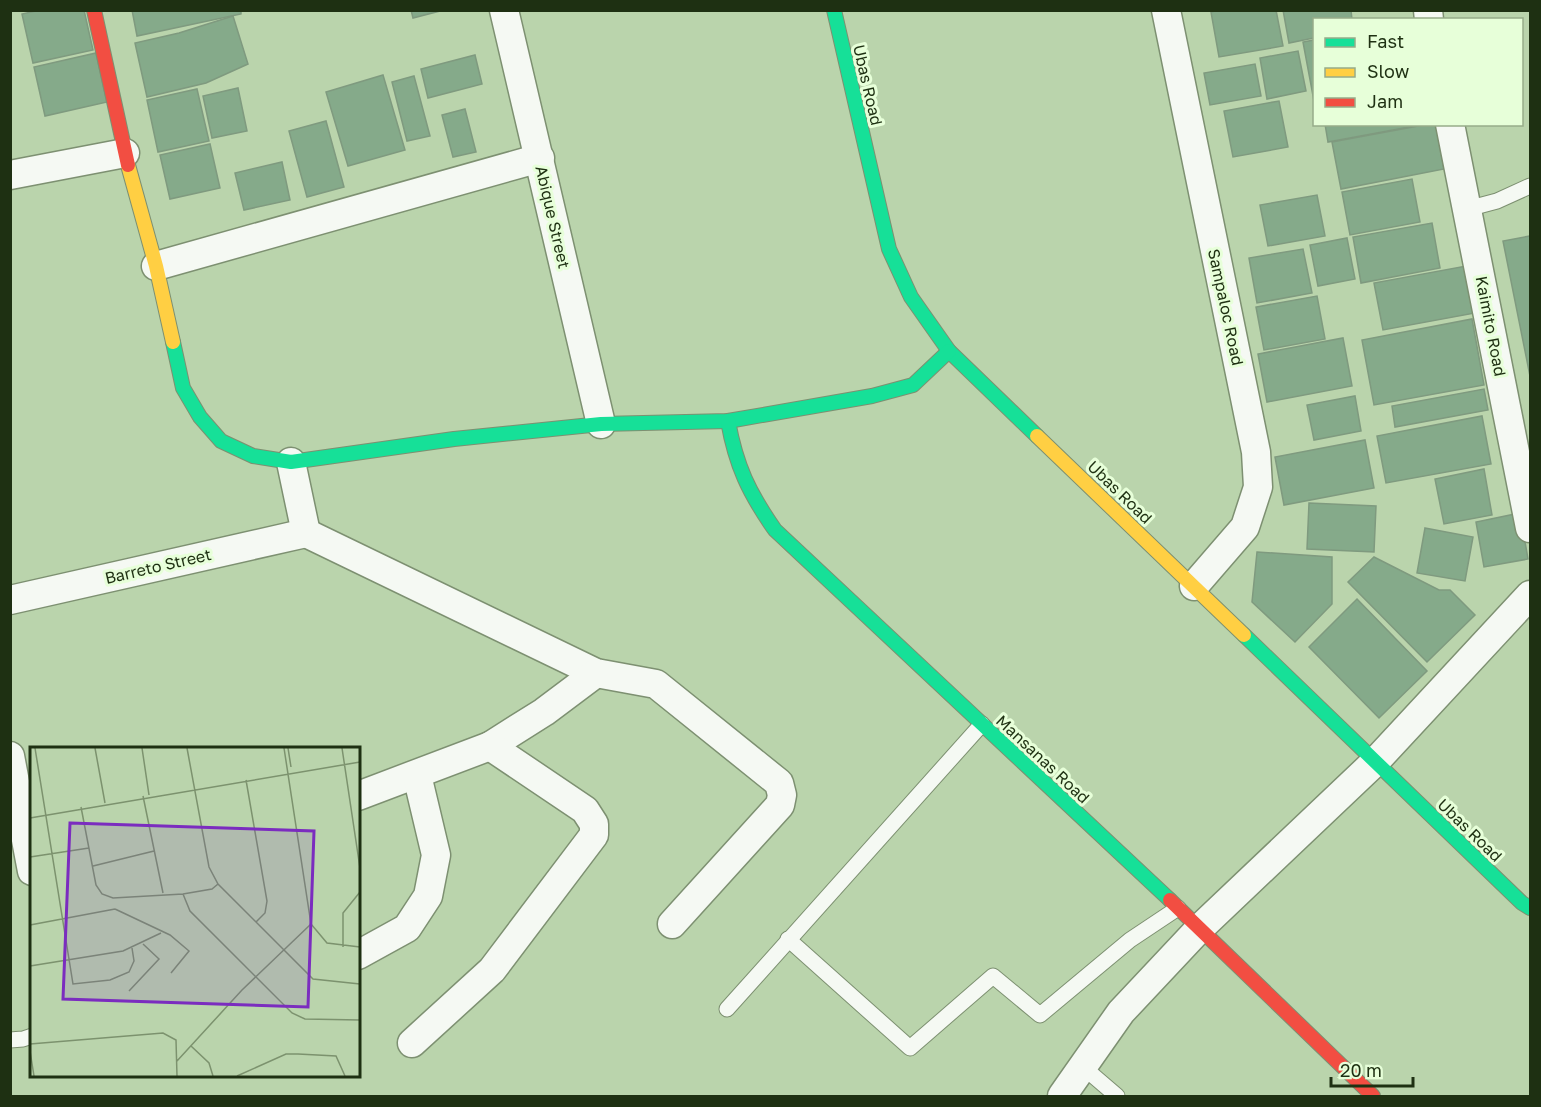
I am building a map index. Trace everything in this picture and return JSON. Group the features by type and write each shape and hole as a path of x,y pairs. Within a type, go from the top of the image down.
{"street":[{"path":"94,10 125,153 156,266 183,388 200,417 221,441 253,456 291,462 454,439 601,424 728,421 872,396 913,385 949,351"},
{"name":"Abique Street","path":"504,10 601,424"},
{"name":"Ubas Road","path":"834,10 889,249 911,297 949,351 1522,903 1530,908"},
{"name":"Sampaloc Road","path":"1166,10 1256,452 1258,487 1245,527 1194,586"},
{"name":"Kaimito Road","path":"1450,126 1530,528"},
{"path":"10,175 125,153"},
{"path":"156,266 540,158"},
{"name":"Mansanas Road","path":"728,421 733,451 753,498 775,530 1178,908 1373,1096"},
{"path":"291,462 306,533 596,673 656,684 779,783 782,795 780,805 672,924"},
{"name":"Barreto Street","path":"10,600 306,533"},
{"path":"1062,1096 1121,1012 1199,929 1375,762 1530,595"},
{"path":"360,795 490,746 544,712 596,673"},
{"path":"412,1043 492,970 594,835 594,824 585,810 490,746"},
{"path":"10,756 26,864"},
{"path":"360,954 407,928 429,896 436,855 417,775"}],"lane":[{"path":"1467,209 1497,201 1530,186"},
{"path":"727,1009 982,724"},
{"path":"788,939 910,1048 993,976 1040,1015 1130,940 1178,908"},
{"path":"10,1040 23,1040 30,1037"},
{"path":"1082,1066 1117,1096"}],"building":[{"path":"40,10 84,10 93,50 33,63 22,14"},
{"path":"132,10 241,10 241,14 137,36"},
{"path":"411,10 444,10 413,18"},
{"path":"1276,10 1283,46 1219,57 1211,12"},
{"path":"1283,10 1351,10 1352,18 1313,18 1313,38 1289,43"},
{"path":"233,16 248,64 206,83 147,97 135,43 179,33"},
{"path":"1313,40 1313,96 1303,42"},
{"path":"1298,51 1306,91 1267,99 1260,58"},
{"path":"96,53 107,102 45,116 34,67"},
{"path":"475,55 482,84 428,98 421,69"},
{"path":"1255,64 1261,96 1210,105 1204,73"},
{"path":"383,75 405,150 348,166 326,92"},
{"path":"414,76 430,136 407,141 392,82"},
{"path":"238,88 247,131 212,138 203,96"},
{"path":"197,89 209,141 158,152 147,100"},
{"path":"1279,101 1288,147 1233,157 1224,111"},
{"path":"465,109 476,152 453,157 442,115"},
{"path":"326,121 344,187 307,197 289,131"},
{"path":"1325,126 1415,126 1328,142"},
{"path":"1418,126 1436,126 1444,169 1341,189 1332,142"},
{"path":"210,144 220,188 170,199 160,155"},
{"path":"282,162 290,200 244,210 235,173"},
{"path":"1412,179 1420,222 1350,235 1342,192"},
{"path":"1317,195 1325,236 1268,246 1260,205"},
{"path":"1432,223 1440,268 1361,283 1353,237"},
{"path":"1530,236 1530,376 1503,241"},
{"path":"1347,238 1355,279 1318,286 1310,245"},
{"path":"1303,249 1312,293 1257,303 1249,258"},
{"path":"1466,266 1475,313 1383,330 1374,283"},
{"path":"1317,296 1325,339 1264,350 1256,307"},
{"path":"1472,319 1484,385 1374,405 1362,340"},
{"path":"1343,338 1352,386 1267,402 1258,354"},
{"path":"1484,389 1488,410 1395,427 1392,406"},
{"path":"1355,396 1361,431 1314,440 1307,405"},
{"path":"1482,416 1491,464 1386,483 1377,436"},
{"path":"1365,440 1374,488 1284,505 1275,457"},
{"path":"1484,469 1492,515 1444,524 1435,479"},
{"path":"1309,503 1376,506 1374,552 1307,549"},
{"path":"1520,513 1528,559 1484,567 1476,522"},
{"path":"1425,528 1473,537 1465,581 1417,573"},
{"path":"1257,552 1332,557 1332,604 1295,642 1252,602"},
{"path":"1374,557 1439,590 1450,590 1475,615 1427,662 1348,582"},
{"path":"1357,599 1427,671 1379,718 1309,647"}],"traffic: fast":[{"path":"834,10 889,249 911,297 949,351 1037,436"},
{"path":"173,342 183,388 200,417 221,441 253,456 291,462 454,439 601,424 728,421 872,396 913,385 949,351"},
{"path":"728,421 735,452 745,479 775,530 1170,900"},
{"path":"1244,635 1522,903 1530,908"}],"traffic: slow":[{"path":"128,165 156,266 173,342"},
{"path":"1037,436 1244,635"}],"traffic: jam":[{"path":"94,10 128,165"},
{"path":"1170,900 1373,1096"}]}
